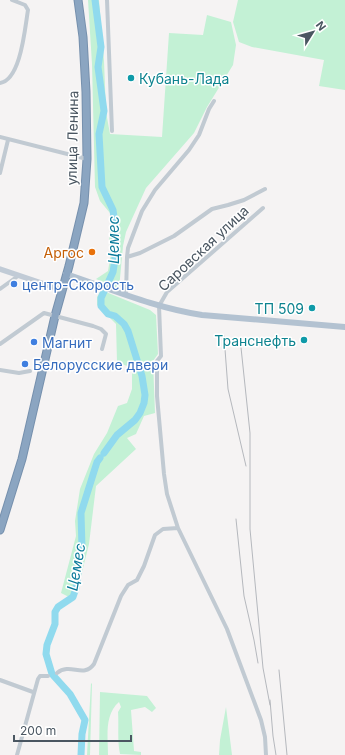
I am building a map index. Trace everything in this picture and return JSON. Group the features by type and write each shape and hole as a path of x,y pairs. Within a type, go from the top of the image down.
{"highway":[{"name":"улица Ленина","path":"62,290 84,202 87,159 86,84 83,37 78,0"},
{"path":"0,530 22,459 62,290"}],"main road":[{"path":"0,269 62,290"},
{"path":"66,274 160,305 202,316 345,327"}],"street":[{"path":"0,83 7,80 14,73 22,49 28,10 25,5 12,0"},
{"path":"107,0 112,132"},
{"path":"126,294 126,258 128,248 142,210 155,190 189,150 199,135 209,109 214,101"},
{"path":"0,137 87,159"},
{"path":"0,172 8,140"},
{"path":"126,258 140,253 174,236 212,209 228,206 244,200 265,189"},
{"name":"Саровская улица","path":"160,305 167,292 263,208"},
{"path":"0,289 18,276"},
{"path":"160,305 162,356 157,361 157,396 167,494 178,528 227,629 261,720 265,737 266,755"},
{"path":"0,344 44,313 101,329 106,334 102,349"},
{"path":"0,370 19,373 30,371"},
{"path":"57,673 61,670 67,669 86,671 91,669 121,596 128,585 137,580 155,536 162,529 178,528"},
{"path":"17,755 33,692 38,679 40,676 48,676"},
{"path":"0,680 33,692"}],"green space":[{"path":"88,0 99,0 106,112 110,134 162,137 169,33 203,35 207,15 231,22 236,45 233,65 207,107 194,133 146,188 126,232 123,246 119,289 96,279 108,271 111,253 109,240 112,220 110,213 100,201 95,187 92,64"},
{"path":"238,0 345,0 345,90 319,86 324,60 252,47 239,42 233,22"},
{"path":"101,290 150,310 156,315 158,354 153,361 155,413 144,416 136,434 127,438 136,449 96,486 89,544 75,600 61,593 76,536 75,521 80,489 94,454 107,433 118,406 127,403 132,389 132,368 117,362 116,324 97,305 97,297"},
{"path":"91,683 90,755 87,755"},
{"path":"100,692 147,696 156,708 152,712 145,707 131,710 134,751 141,752 141,755 120,754 118,738 118,712 121,707 119,702 114,707 109,720 108,755 99,755"},
{"path":"226,707 232,755 219,755 220,740"}],"waterway":[{"name":"Цемес","path":"95,0 101,47 98,67 104,111 99,134 102,187 113,210 115,225 115,259 113,272 101,298 101,306 108,314 115,316 124,324 128,331 142,376 145,395 140,413 135,420 117,435 104,453"},
{"name":"Цемес","path":"81,755 82,734 85,720 70,694 52,674 46,654 47,645 55,624 55,612 58,607 73,597 76,588 79,565 78,561 82,548 81,513 97,462 100,458"}],"railway":[{"path":"224,336 228,389 246,466"},
{"path":"240,338 250,433 250,529 263,668 270,705"},
{"path":"236,519 244,596 258,663"},
{"path":"279,670 287,755"},
{"path":"270,700 276,755"}],"place":[{"name":"Кубань-Лада","path":"131,78"},
{"name":"Аргос","path":"92,252"},
{"name":"центр-Скорость","path":"14,284"},
{"name":"ТП 509","path":"312,308"},
{"name":"Транснефть","path":"304,340"},
{"name":"Магнит","path":"34,342"},
{"name":"Белорусские двери","path":"25,364"}]}
